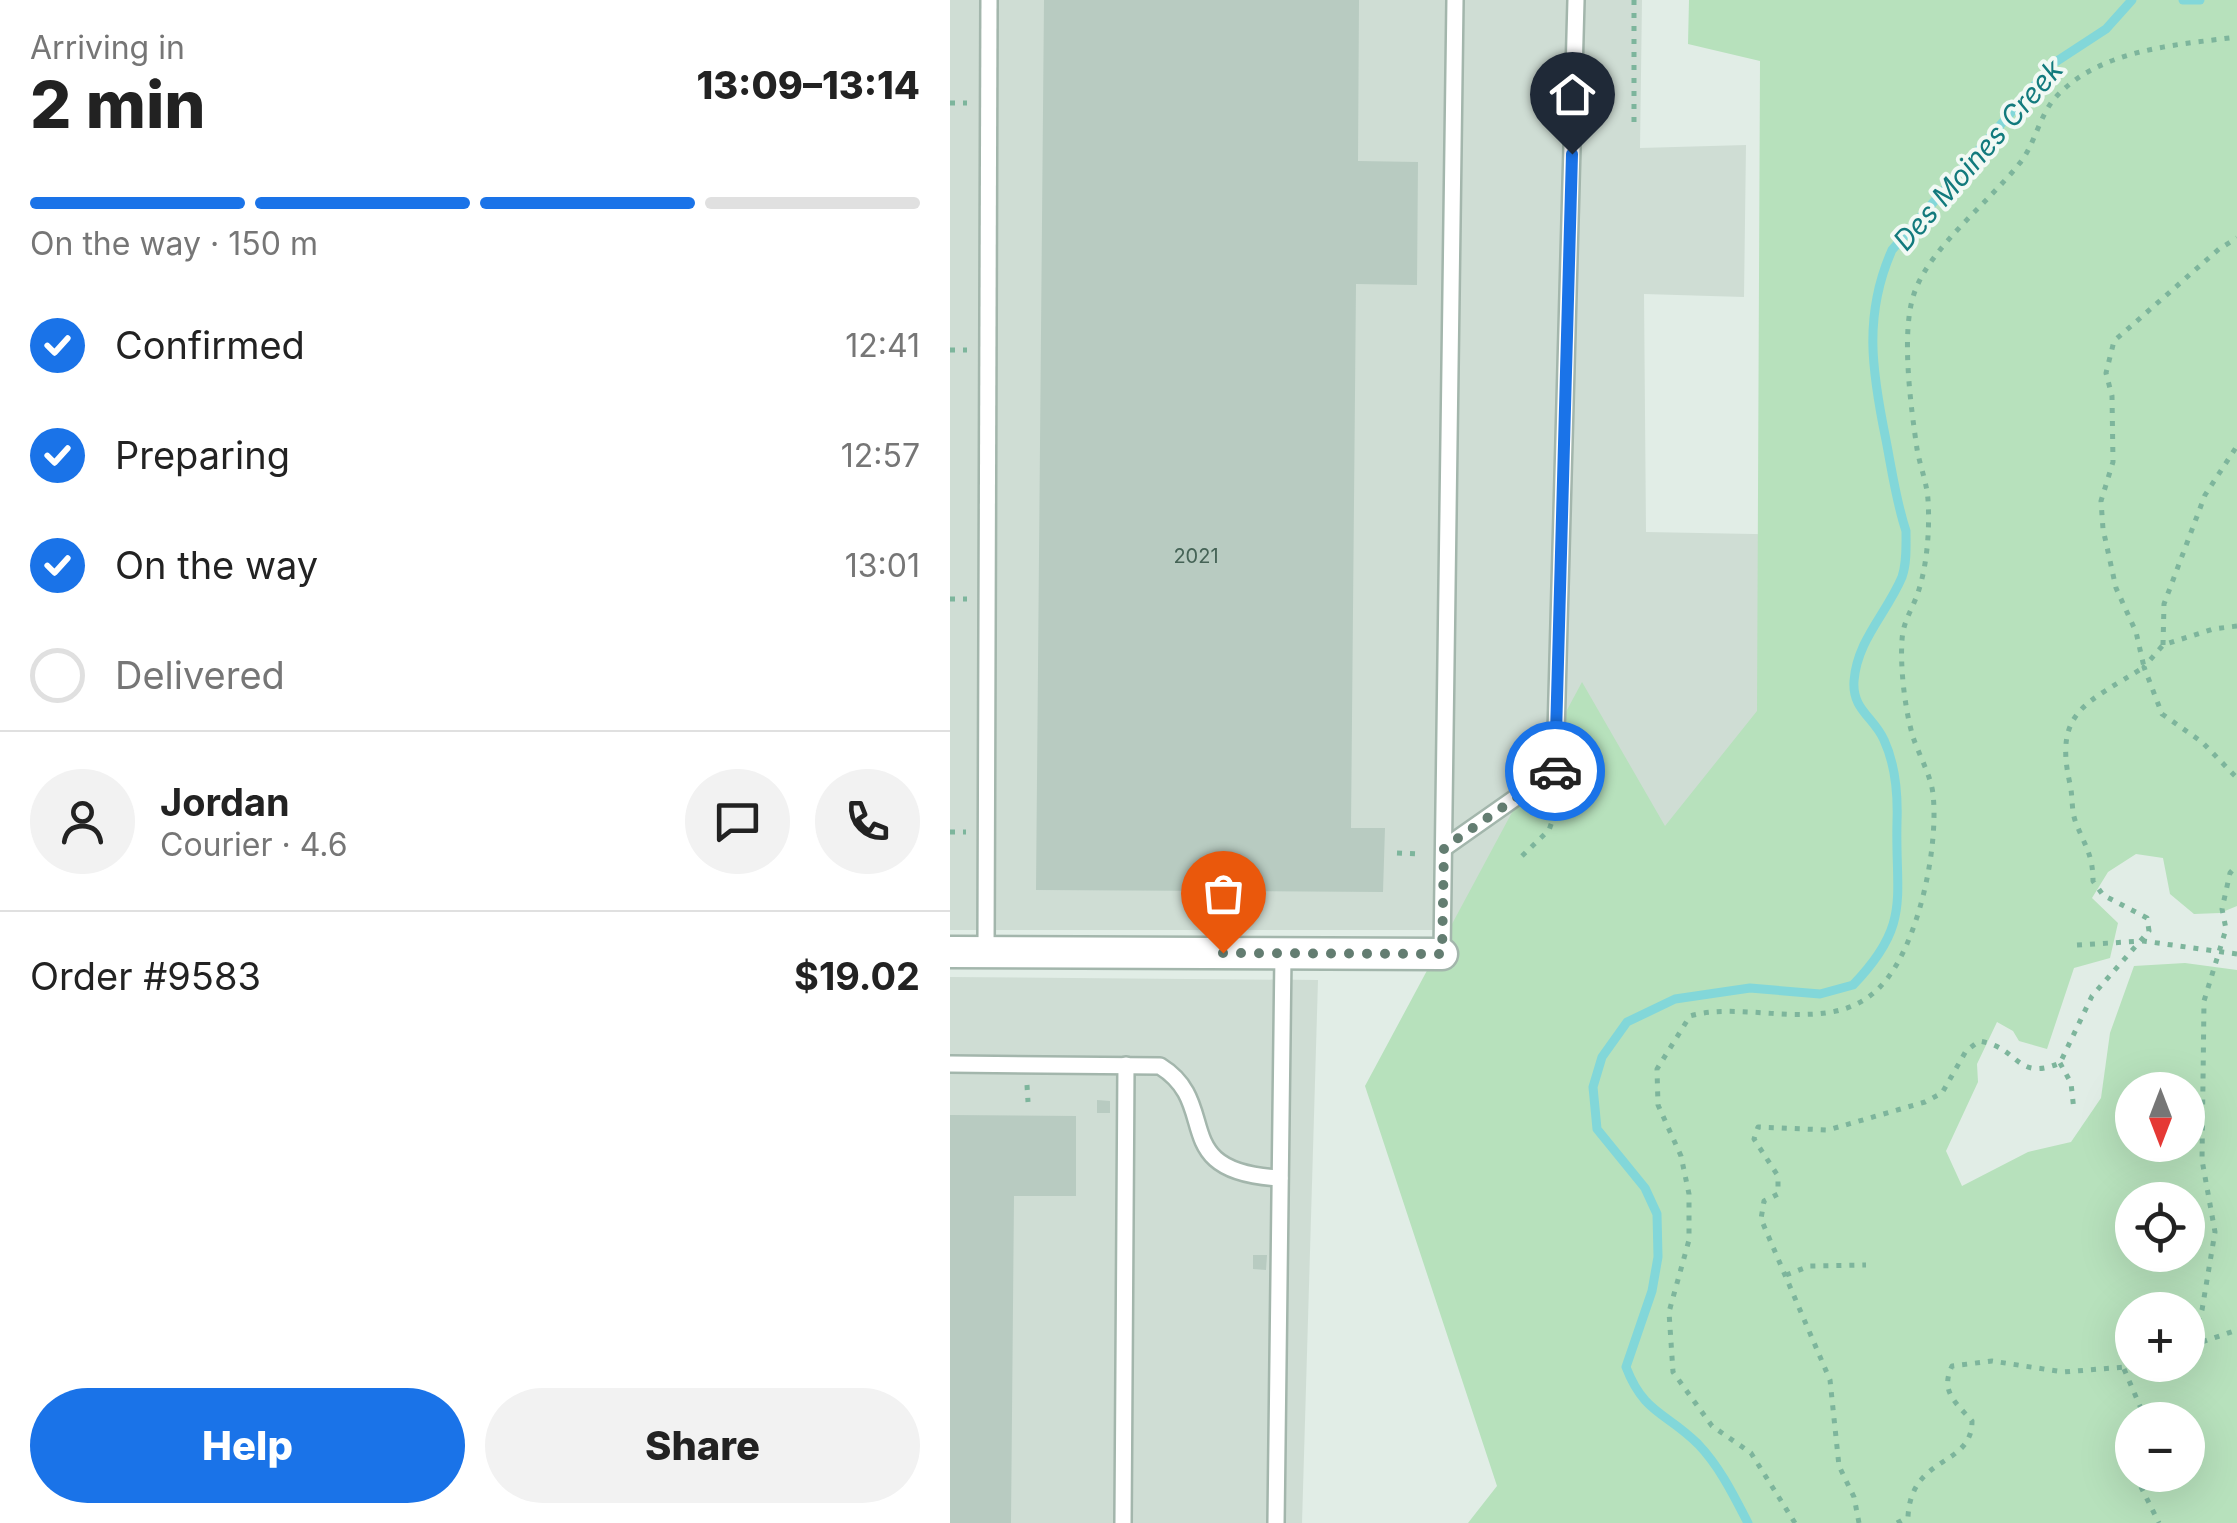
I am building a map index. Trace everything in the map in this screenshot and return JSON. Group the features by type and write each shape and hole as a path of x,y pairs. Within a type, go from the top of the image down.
{"street":[{"path":"950,952 1442,954"}],"lane":[{"path":"986,952 989,0"},
{"path":"1442,954 1455,0"},
{"path":"1444,848 1556,770 1576,0"},
{"path":"1276,1523 1283,954"},
{"path":"950,1064 1160,1066 1176,1076 1207,1148 1222,1168 1247,1176 1280,1178"},
{"path":"1123,1523 1126,1065"}],"path":[{"path":"1634,0 1634,125"},
{"path":"1795,1523 1751,1454 1712,1426 1673,1372 1669,1312 1689,1240 1689,1194 1681,1156 1658,1105 1657,1069 1690,1016 1704,1012 1783,1015 1852,1004 1880,988 1917,923 1933,794 1911,731 1902,643 1904,620 1917,596 1927,527 1928,504 1917,451 1908,328 1913,294 1929,260 1980,212 2022,160 2054,99 2094,67 2178,45 2237,37"},
{"path":"950,102 971,103"},
{"path":"2237,238 2114,341 2106,372 2112,396 2112,462 2100,501 2116,588 2136,632 2162,714 2202,742 2237,778"},
{"path":"950,350 970,350"},
{"path":"2164,645 2164,604 2205,495 2237,446"},
{"path":"950,599 968,599"},
{"path":"1858,1523 1854,1497 1838,1466 1830,1380 1760,1219 1764,1200 1778,1194 1778,1176 1754,1138 1758,1127 1828,1130 1924,1102 1942,1093 1966,1051 1979,1041 2002,1048 2024,1068 2038,1072 2060,1063 2092,996 2116,964 2149,931 2147,918 2103,895 2092,881 2094,855 2074,820 2062,758 2070,726 2084,706 2144,667 2164,645 2213,629 2237,626"},
{"path":"1522,856 1549,830 1568,778"},
{"path":"950,832 966,832"},
{"path":"1397,853 1421,854"},
{"path":"2205,1293 2216,1232 2208,1209 2202,1160 2201,1038 2204,1001 2226,929 2226,891 2230,874 2237,866"},
{"path":"2076,945 2143,941 2218,955 2237,954"},
{"path":"2060,1063 2071,1083 2074,1112"},
{"path":"1027,1080 1028,1102"},
{"path":"1786,1275 1810,1266 1866,1265"},
{"path":"2205,1341 2237,1330"},
{"path":"1897,1523 1908,1517 1909,1498 1918,1480 1968,1446 1972,1436 1972,1421 1947,1392 1944,1381 1952,1366 1992,1361 2063,1372 2115,1369"},
{"path":"2144,1492 2159,1523"}],"shaded area":[{"path":"950,0 1642,0 1640,148 1746,145 1744,297 1644,294 1646,532 1854,536 1841,930 950,930"},
{"path":"950,977 1318,980 1302,1523 950,1523"}],"green space":[{"path":"1689,0 2237,0 2237,906 2220,913 2194,914 2170,894 2163,858 2136,854 2108,872 2092,898 2118,923 2110,958 2074,968 2047,1049 2019,1041 2013,1031 1997,1022 1977,1064 1978,1082 1946,1151 1962,1186 2028,1152 2071,1142 2101,1098 2110,1033 2134,966 2185,963 2237,970 2237,1523 1468,1523 1497,1486 1365,1086 1582,682 1665,826 1757,711 1760,61 1688,44"}],"building":[{"path":"1044,0 1359,0 1358,161 1418,162 1417,285 1356,284 1351,828 1385,828 1383,892 1036,890"},
{"path":"1097,1100 1110,1101 1110,1113 1097,1113"},
{"path":"950,1115 1076,1116 1076,1196 1014,1196 1011,1523 950,1523"},
{"path":"1253,1255 1267,1255 1266,1270 1253,1269"}],"waterway":[{"name":"Des Moines Creek","path":"1748,1523 1706,1453 1648,1404 1626,1367 1652,1291 1658,1257 1657,1214 1645,1188 1597,1129 1593,1087 1602,1057 1627,1022 1675,999 1750,988 1820,994 1853,985 1884,944 1892,927 1898,891 1895,780 1884,740 1854,691 1861,653 1896,590 1905,560 1906,531 1894,486 1874,367 1874,321 1883,274 1892,250 2054,63 2106,29 2132,0"},
{"name":"Des Moines Creek","path":"2183,0 2200,0"}],"way so far":[{"path":"1223,953 1442,954 1444,848 1555,771"}],"route":[{"path":"1555,771 1572,154"}]}
